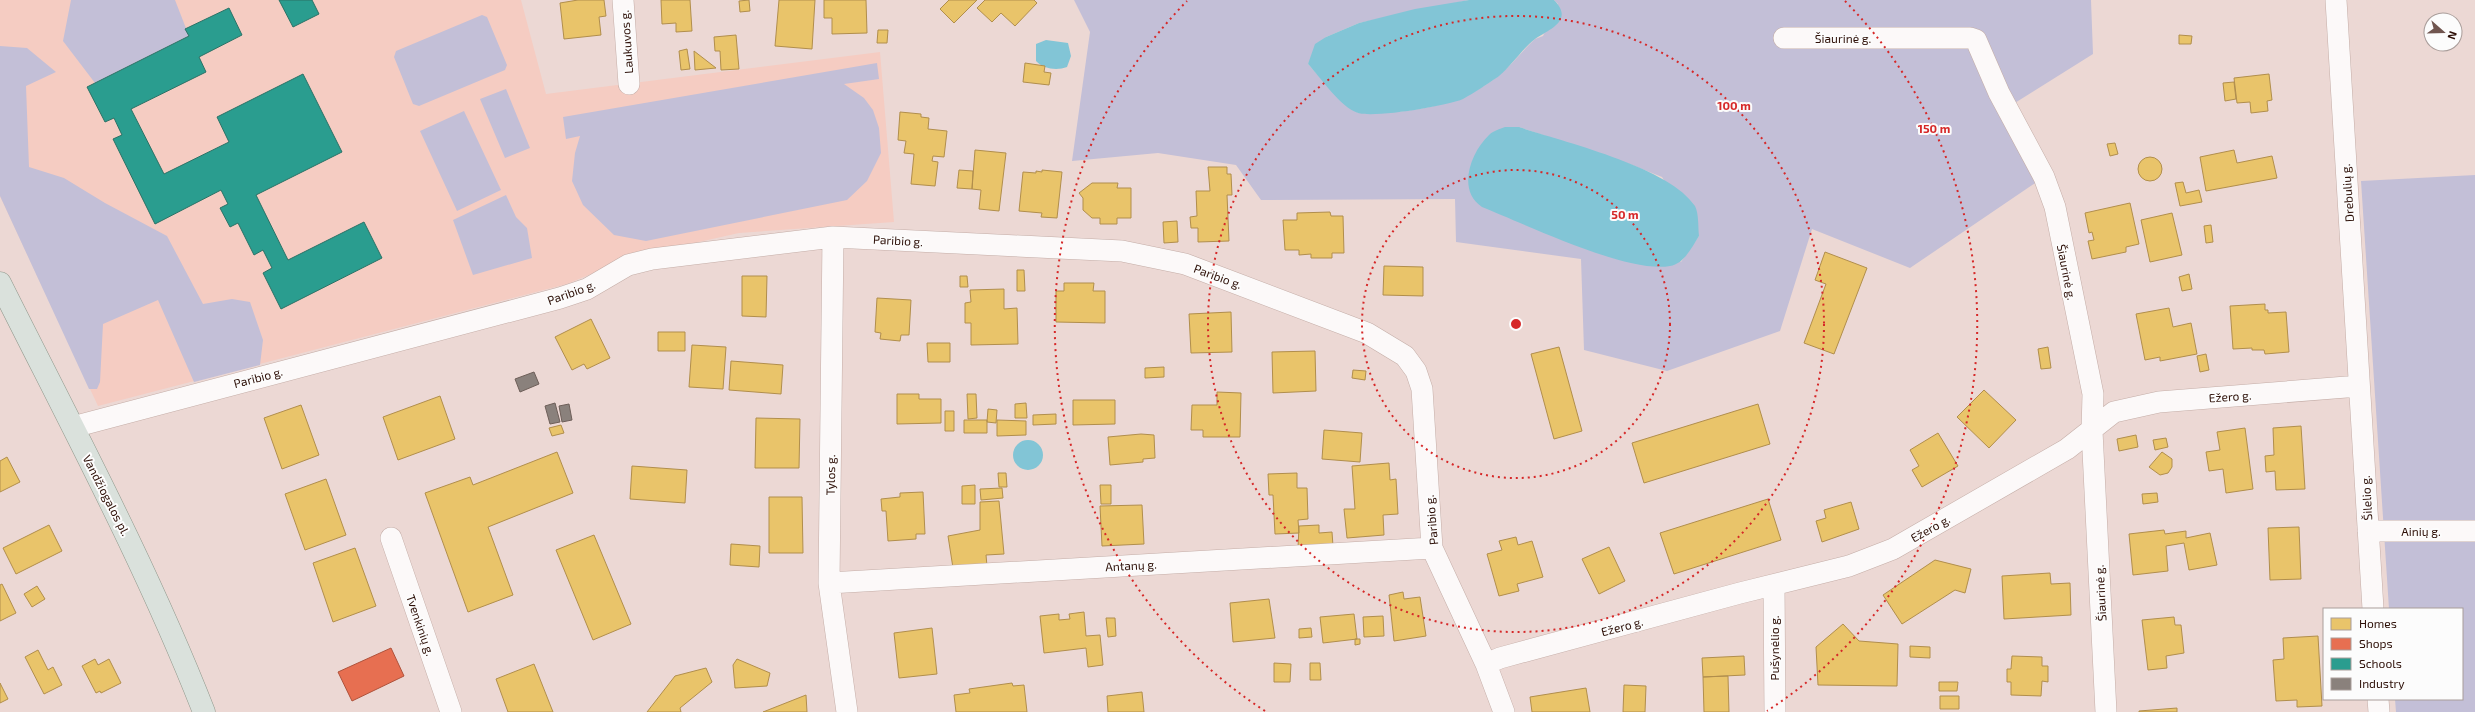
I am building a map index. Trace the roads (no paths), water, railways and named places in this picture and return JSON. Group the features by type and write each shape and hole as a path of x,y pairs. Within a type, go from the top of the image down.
{"main road":[{"name":"Vandžiogalos pl.","path":"0,283 123,525 164,613 204,712"}],"street":[{"name":"Laukuvos g.","path":"623,0 628,84"},
{"name":"Drebulių g.","path":"2336,0 2359,386"},
{"name":"Šiaurinė g.","path":"1784,38 1970,38 1976,40 1999,93 2044,177 2055,207 2093,394 2092,431 2106,712"},
{"name":"Paribio g.","path":"73,427 560,298 587,289 628,265 652,259 833,237 1122,251 1154,256 1185,264 1367,333 1405,356 1416,371 1422,389 1432,548 1486,664 1504,712"},
{"name":"Tylos g.","path":"833,237 829,583 847,712"},
{"name":"Ežero g.","path":"1486,664 1500,658 1774,584 1850,566 1893,549 2067,450 2114,412 2159,402 2359,386"},
{"name":"Šilelio g.","path":"2359,386 2373,608"},
{"name":"Ainių g.","path":"2368,531 2475,531"},
{"name":"Tvenkinių g.","path":"392,538 451,712"},
{"name":"Antanų g.","path":"829,583 1432,548"},
{"name":"Pušynėlio g.","path":"1774,584 1775,712"},
{"path":"2378,700 2379,712"}],"water":[{"path":"1469,0 1554,0 1560,7 1562,14 1561,19 1557,24 1530,43 1504,72 1496,78 1463,99 1427,108 1394,113 1358,113 1344,105 1308,64 1315,44 1326,37 1359,23 1415,9"},
{"path":"1046,40 1068,43 1071,56 1067,67 1059,69 1050,68 1042,66 1036,61 1036,44"},
{"path":"1505,127 1519,127 1588,148 1640,168 1663,179 1682,192 1695,206 1698,217 1699,236 1683,259 1675,265 1652,266 1629,263 1576,246 1482,207 1474,200 1470,192 1468,182 1472,161 1476,152 1489,135"},
{"path":"1028,440 1038,445 1043,455 1038,465 1028,470 1018,465 1013,455 1018,445"}]}
